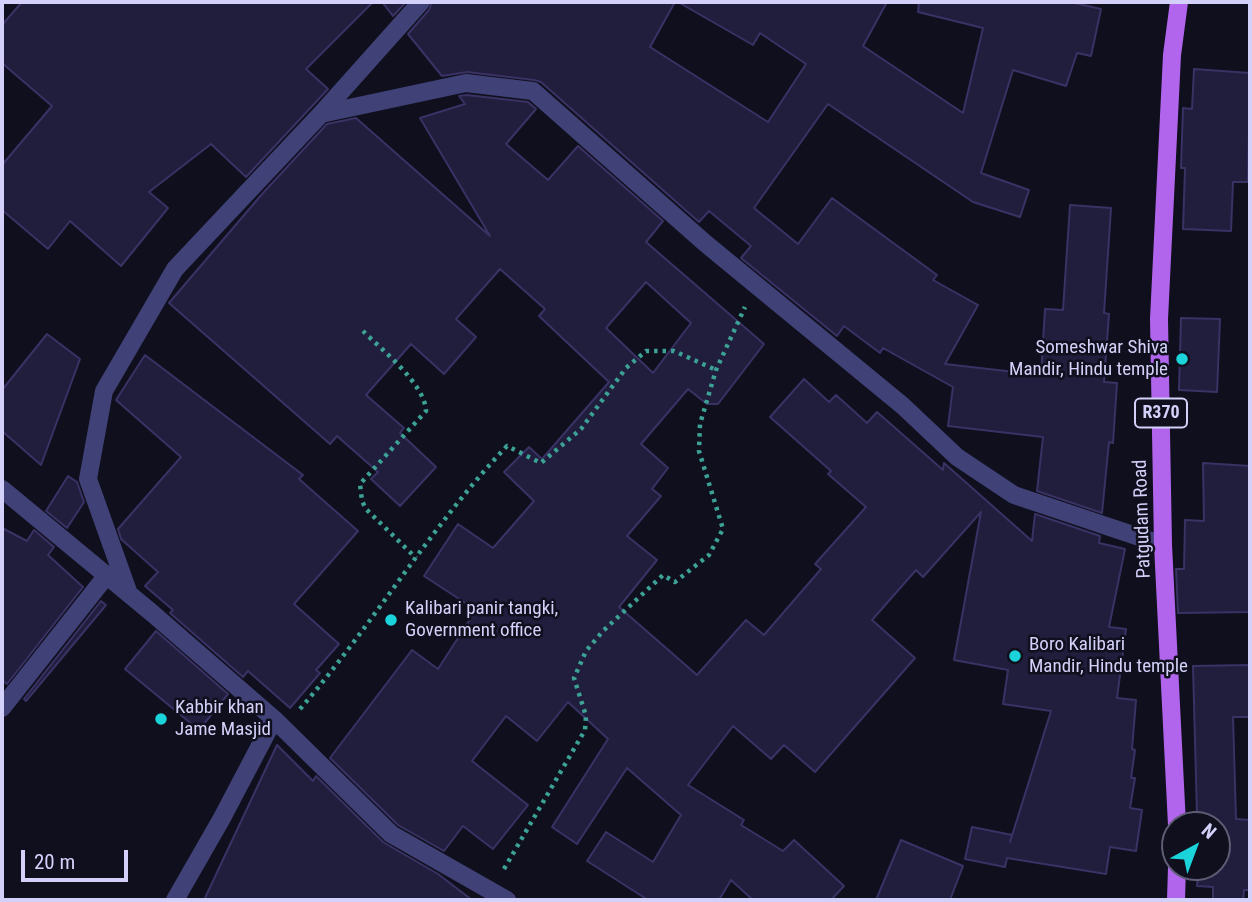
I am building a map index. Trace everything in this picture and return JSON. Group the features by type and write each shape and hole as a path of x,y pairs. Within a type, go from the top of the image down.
{"main road":[{"name":"Patgudam Road","path":"1176,811 1163,545 1159,319 1172,55 1180,2"},
{"path":"1176,900 1177,881"}],"street":[{"path":"129,594 89,479 104,391 175,270 421,2"},
{"path":"321,114 466,83 533,91 705,243 902,406 957,457 1014,495 1163,545"},
{"path":"2,489 107,575 279,724 391,834 507,900"},
{"path":"2,708 107,575"},
{"path":"175,900 279,724"}],"path":[{"path":"490,891 585,730 586,716 575,678 586,651 603,631 663,575 675,582 709,555 723,528 699,451 699,424 716,370 738,318 757,286"},
{"path":"363,331 415,383 426,404 426,411 360,484 366,509 416,558"},
{"path":"279,724 339,663 471,484 507,446 541,463 581,429 626,368 646,351 674,351 716,370"}],"building":[{"path":"22,2 373,2 306,69 328,89 246,177 211,144 149,192 168,208 121,266 70,221 48,249 2,210 2,165 52,106 2,63 2,25"},
{"path":"382,2 406,2 393,16"},
{"path":"432,2 675,2 650,47 768,122 806,64 760,33 753,45 678,2 887,2 863,46 963,113 983,28 918,12 919,2 1070,2 1101,9 1091,56 1077,53 1066,86 1013,70 981,173 1029,190 1020,217 973,202 828,104 754,208 798,244 832,198 937,275 933,280 978,305 945,364 1041,375 1045,309 1063,310 1070,205 1111,208 1104,313 1109,314 1104,382 1117,383 1113,443 1109,442 1102,513 1037,491 1043,437 948,426 953,387 883,348 880,353 844,326 837,336 741,258 751,246 709,211 699,222 541,82 467,72 442,76 408,34 429,10"},
{"path":"1194,69 1250,73 1248,182 1233,182 1231,231 1183,229 1183,108 1192,109"},
{"path":"459,96 528,102 536,109 506,144 548,180 578,146 663,221 646,242 764,344 718,404 707,404 688,389 641,444 668,468 652,489 661,496 627,536 657,560 619,607 697,675 746,620 764,635 821,569 815,564 866,507 828,474 831,471 770,417 804,379 829,402 836,395 867,423 877,412 943,470 944,463 1032,541 1035,514 1100,536 1099,543 1125,549 1109,627 1126,629 1117,698 1136,700 1132,749 1135,750 1131,778 1135,778 1130,808 1142,810 1136,851 1110,847 1106,874 1007,858 1005,867 965,859 972,827 1012,835 1010,842 1051,711 1003,704 1008,670 954,660 981,512 923,577 916,570 872,620 915,658 815,772 784,745 771,759 733,726 688,785 744,820 741,825 783,851 794,840 844,886 831,900 753,900 731,880 719,900 648,900 587,861 606,832 653,862 681,815 627,768 577,844 552,827 608,739 568,702 537,741 506,716 472,761 528,805 493,849 463,826 444,851 398,825 330,758 412,650 438,669 476,610 424,576 458,524 493,548 534,501 504,472 529,447 542,459 609,382 539,316 545,309 500,269 456,319 476,337 444,374 411,344 366,395 404,428 400,433 436,467 400,506 371,479 378,472 337,436 330,444 169,303 263,193 327,124 356,118 490,236 420,118 465,104","holes":["646,282 691,323 653,373 606,328"]},
{"path":"1181,318 1220,319 1217,392 1179,390"},
{"path":"47,334 80,359 41,465 2,431 2,390"},
{"path":"145,355 303,475 299,479 358,531 294,604 339,644 316,670 320,673 290,708 248,671 243,677 170,613 173,610 145,586 158,572 121,539 118,529 181,457 116,400"},
{"path":"1203,463 1250,466 1250,612 1178,613 1176,569 1184,569 1185,520 1204,521"},
{"path":"68,476 77,482 84,502 67,528 46,511"},
{"path":"2,528 27,541 34,530 54,547 48,555 83,587 7,684 2,680"},
{"path":"101,601 106,605 26,701 24,699"},
{"path":"156,631 228,694 199,730 125,669"},
{"path":"1250,665 1250,717 1233,717 1236,819 1250,820 1250,890 1244,890 1243,900 1213,900 1213,887 1197,886 1198,881 1231,881 1231,811 1197,811 1193,666"},
{"path":"277,745 313,781 316,776 383,842 438,874 472,900 204,900"},
{"path":"901,840 963,866 950,900 876,900"}],"place":[{"name":"Someshwar Shiva Mandir, Hindu temple","path":"1182,359"},
{"name":"Kalibari panir tangki, Government office","path":"391,620"},
{"name":"Boro Kalibari Mandir, Hindu temple","path":"1015,656"},
{"name":"Kabbir khan Jame Masjid","path":"161,719"}]}
